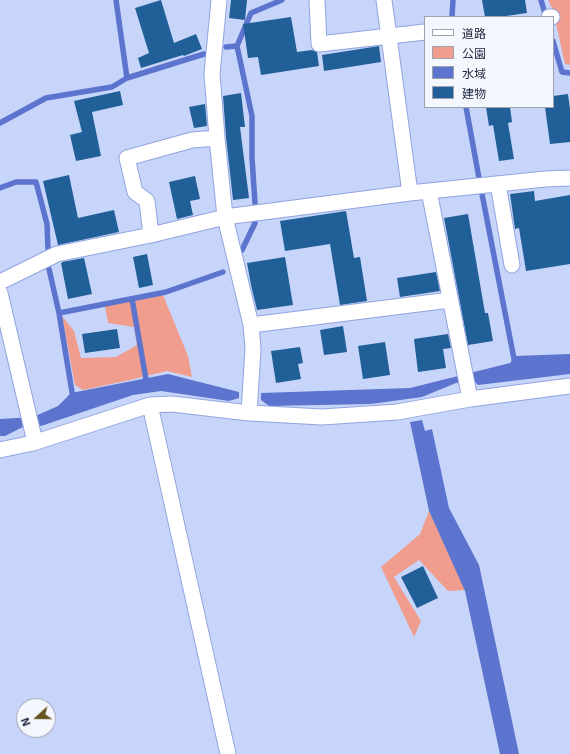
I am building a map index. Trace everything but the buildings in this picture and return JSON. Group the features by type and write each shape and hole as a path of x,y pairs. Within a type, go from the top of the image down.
{"street":[{"path":"219,0 212,74 225,218 251,325 253,349 249,413"},
{"path":"317,0 319,44 424,32"},
{"path":"384,0 410,193"},
{"path":"151,235 147,201 135,192 127,158 192,140 217,138"},
{"path":"0,282 57,254 225,218 410,193 545,179 570,178"},
{"path":"498,184 512,265"},
{"path":"428,191 467,385"},
{"path":"0,293 34,436"},
{"path":"251,325 450,300"},
{"path":"0,450 34,436 150,405 172,404 249,413 322,417 397,412 467,385 570,386"},
{"path":"150,405 228,754"}],"green space":[{"path":"548,0 570,0 570,65 565,64 553,10"},
{"path":"163,295 188,356 192,377 167,371 83,390 75,385 62,316 74,331 81,358 116,357 137,345 134,327 108,323 105,306"},
{"path":"429,511 465,590 448,591 419,560 394,577 421,621 414,637 381,567 420,534"}],"water":[{"path":"570,354 570,374 478,385 473,380 456,383 422,397 371,404 269,406 261,400 261,393 410,388 510,363 515,356"},
{"path":"168,374 239,392 239,398 229,401 161,391 133,395 41,426 36,424 23,427 5,436 0,436 0,419 33,417 58,406 71,393"},
{"path":"422,420 425,431 432,429 449,508 479,565 519,754 500,754 465,591 429,511 410,422"}],"waterway":[{"path":"116,0 127,78"},
{"path":"226,47 237,46 251,13 282,0"},
{"path":"452,16 453,0"},
{"path":"541,0 546,16"},
{"path":"554,44 562,72 570,73"},
{"path":"237,46 252,116 252,158 255,203"},
{"path":"0,123 46,98 112,87 127,78 204,54"},
{"path":"466,108 479,178"},
{"path":"0,188 16,182 36,182 47,224 48,249"},
{"path":"482,194 515,364"},
{"path":"242,250 255,223"},
{"path":"49,269 59,313 73,398"},
{"path":"59,313 166,292 223,272"},
{"path":"132,299 147,385"}]}
